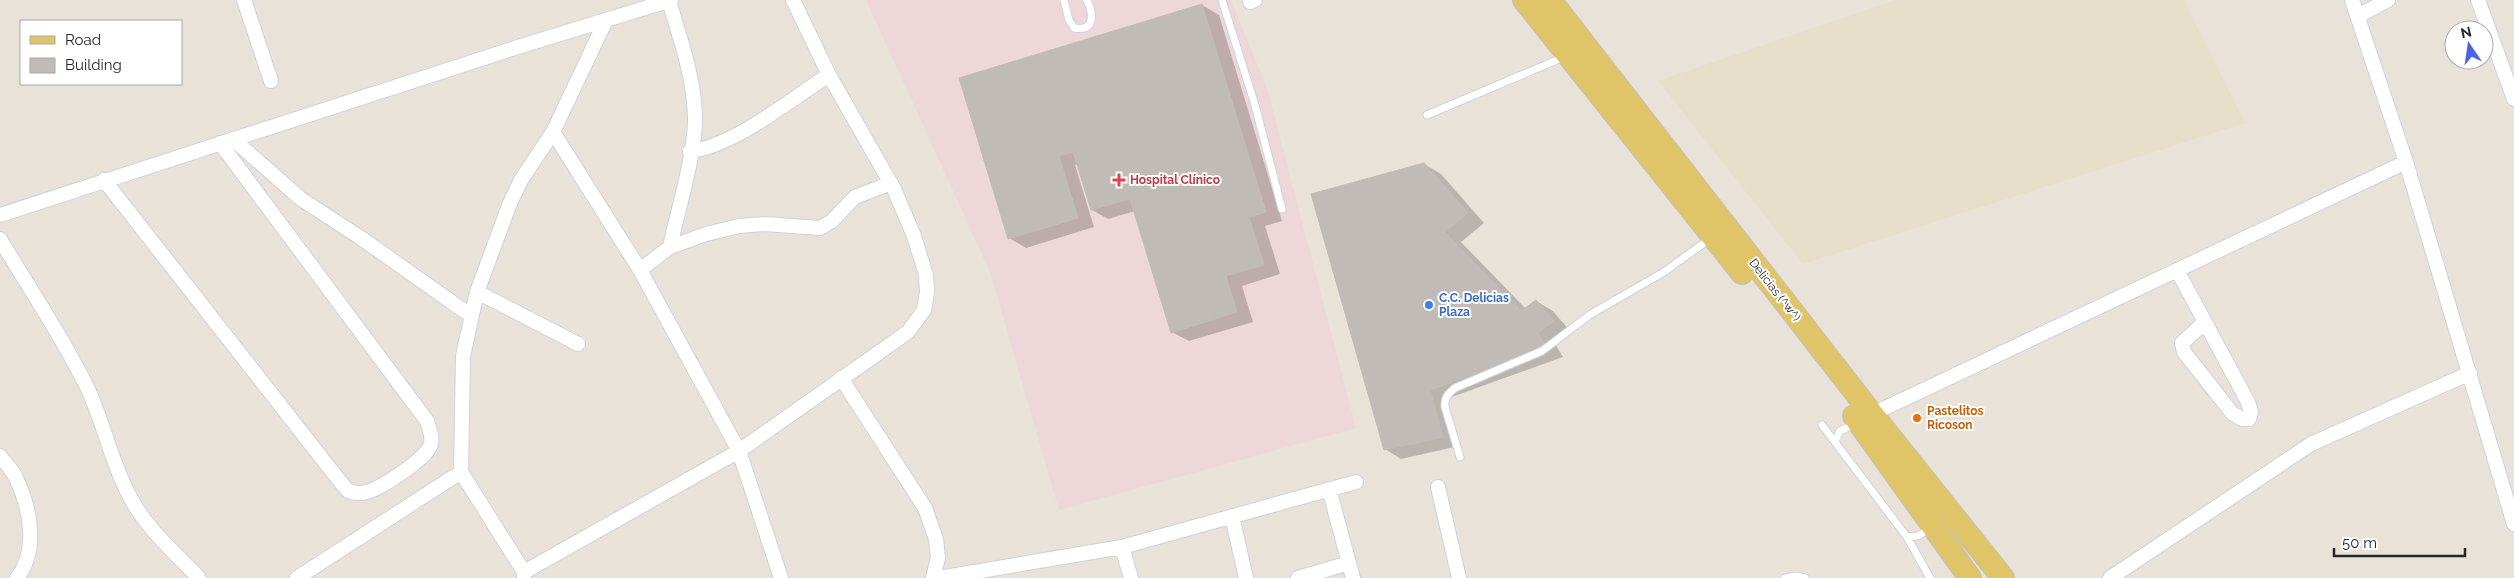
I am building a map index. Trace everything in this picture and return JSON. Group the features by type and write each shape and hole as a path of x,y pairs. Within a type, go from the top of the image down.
{"main road":[{"name":"Delicias (^w^)","path":"1524,0 1713,236 1865,418 2003,578"},
{"name":"Delicias (^w^)","path":"1550,0 1865,418 1934,526 1970,578"}],"street":[{"path":"244,0 271,81"},
{"path":"0,215 233,138 670,0 682,42 693,101 694,127 670,247"},
{"path":"606,20 553,132 521,180 510,204 470,315 462,371 461,472 524,575 739,451 908,332 924,310 927,292 926,275 914,236 891,183 828,75 793,0"},
{"path":"2352,0 2406,162 2514,524"},
{"path":"2358,16 2388,0"},
{"path":"2478,0 2514,100"},
{"path":"690,151 710,148 729,140 828,75"},
{"path":"553,132 640,270 739,451 781,578"},
{"path":"233,138 301,199 361,238 470,315"},
{"path":"104,180 342,484 348,491 355,493 366,492 419,460 427,452 431,444 431,432 426,421 220,143"},
{"path":"1865,418 2178,272 2406,162"},
{"path":"640,270 670,247 706,234 739,226 765,224 820,228 832,221 855,197 891,183"},
{"path":"0,239 80,373 117,471 130,498 144,520 199,578"},
{"path":"2178,272 2205,322 2248,402 2251,412 2249,419 2242,419 2232,413 2184,352 2182,343 2205,322"},
{"path":"477,292 578,344"},
{"path":"2110,578 2311,444 2470,373"},
{"path":"841,378 925,508 936,538 938,558 933,578"},
{"path":"0,456 16,476 26,504 31,534 25,567 17,578"},
{"path":"297,578 461,472"},
{"path":"939,578 1122,547 1356,482"},
{"path":"1438,487 1459,578"},
{"path":"1329,489 1353,578"},
{"path":"1232,516 1246,578"},
{"path":"1122,547 1131,578"},
{"path":"1298,578 1349,563"}],"lane":[{"path":"1064,0 1072,25 1079,29 1089,26 1093,21 1093,14 1088,0"},
{"path":"1222,0 1254,105 1282,209"},
{"path":"1427,115 1569,55"},
{"path":"1460,457 1444,407 1444,400 1448,394 1542,351 1591,314 1664,272 1713,236"},
{"path":"1835,442 1840,432 1865,418"},
{"path":"1822,425 1907,537 1930,578"},
{"path":"1907,537 1918,536 1934,526"},
{"path":"1785,578 1796,576 1805,578"}],"shaded area":[{"name":"Hospital Clínico","path":"866,0 1231,0 1267,88 1356,428 1059,510 990,272"},
{"path":"1895,0 2184,0 2245,123 1803,264 1658,81"}],"building":[{"name":"Hospital Clínico","path":"1202,4 1266,212 1249,217 1264,265 1226,276 1237,312 1171,333 1130,199 1091,210 1073,152 1059,156 1078,218 1008,239 959,78"},
{"name":"C.C. Delicias Plaza","path":"1424,163 1468,213 1445,232 1521,311 1536,300 1554,321 1538,333 1547,348 1430,390 1443,437 1384,450 1311,194"}],"place":[{"name":"Hospital Clínico","path":"1119,180"},
{"name":"C.C. Delicias Plaza","path":"1429,305"},
{"name":"Pastelitos Ricoson","path":"1917,418"}]}
